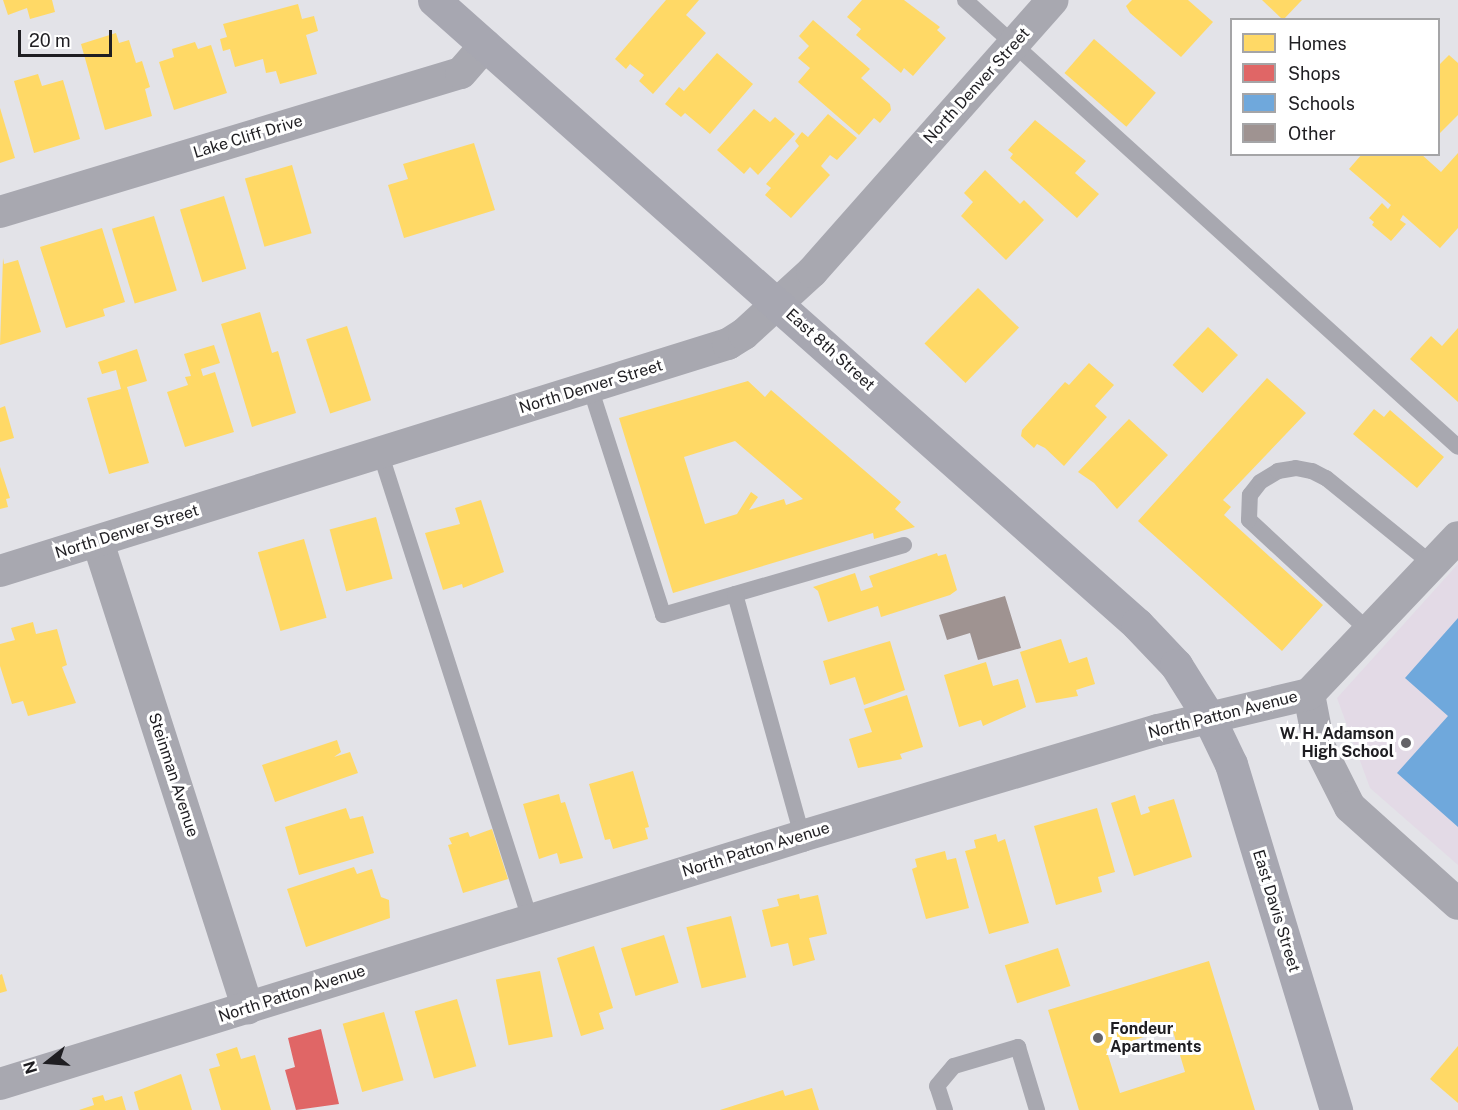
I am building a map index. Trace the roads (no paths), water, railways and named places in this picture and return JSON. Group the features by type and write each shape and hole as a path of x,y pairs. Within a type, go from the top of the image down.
{"main road":[{"name":"East 8th Street","path":"434,0 1137,624 1176,665 1208,716"},
{"name":"East Davis Street","path":"1208,716 1231,764 1336,1110"}],"street":[{"name":"North Denver Street","path":"0,571 728,344 779,305 1053,0"},
{"name":"Lake Cliff Drive","path":"0,212 461,73 485,45"},
{"name":"North Patton Avenue","path":"0,1084 248,1009 530,918 802,836 1208,716 1309,694 1458,537"},
{"name":"Steinman Avenue","path":"98,542 248,1009"},
{"path":"1309,694 1319,746 1350,807 1458,904"}],"lane":[{"path":"965,0 1458,447"},
{"path":"591,387 663,615 904,545"},
{"path":"380,452 530,918"},
{"path":"1370,632 1249,520 1250,495 1260,483 1278,471 1296,468 1319,475 1433,565"},
{"path":"735,594 802,836"},
{"path":"945,1110 937,1086 954,1066 1018,1047 1037,1110"}],"place":[{"name":"W. H. Adamson High School","path":"1406,743"},
{"name":"Fondeur Apartments","path":"1098,1038"}]}
